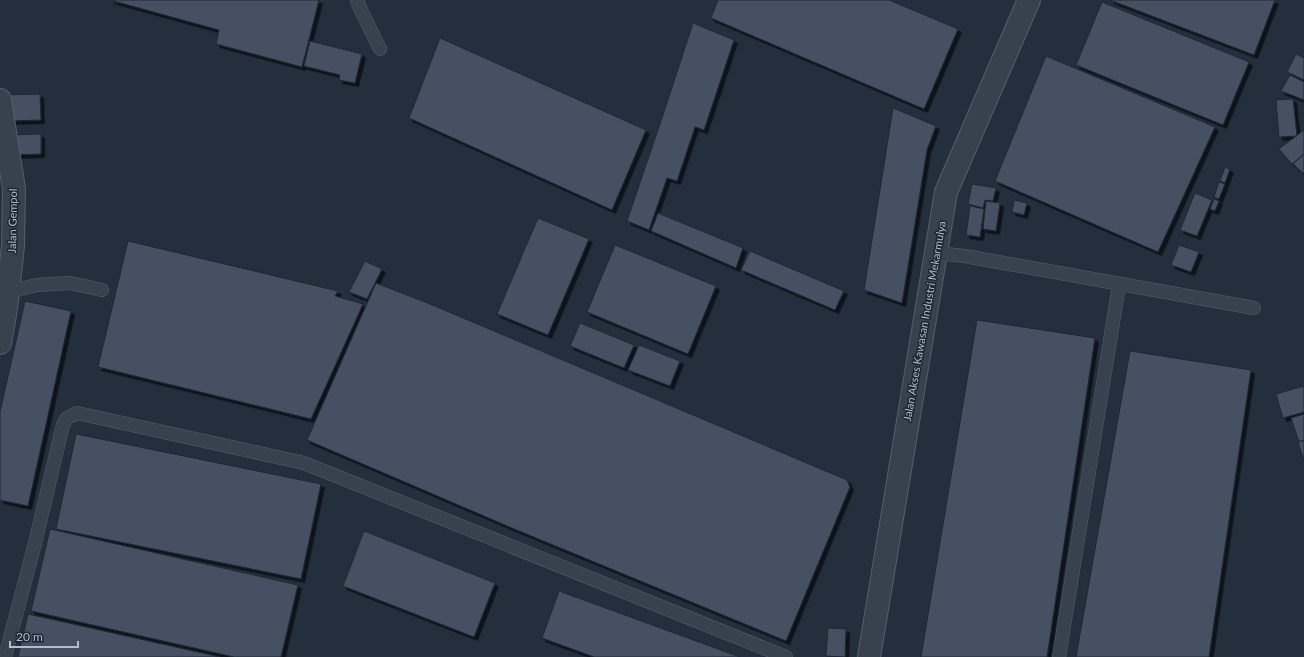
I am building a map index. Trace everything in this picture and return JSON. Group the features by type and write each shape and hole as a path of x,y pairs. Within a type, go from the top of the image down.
{"street":[{"name":"Jalan Akses Kawasan Industri Mekarmulya","path":"869,657 946,192 1029,0"},
{"name":"Jalan Gempol","path":"0,100 3,144 14,189 13,246 0,343"}],"lane":[{"path":"357,0 380,49"},
{"path":"936,253 965,256 1254,308"},
{"path":"8,292 37,285 70,283 102,290"},
{"path":"1059,657 1119,284"},
{"path":"5,657 35,543 63,425 67,418 77,413 304,463 786,657"}],"building":[{"path":"110,0 319,0 302,67 216,44 219,30"},
{"path":"718,0 889,0 958,29 924,109 711,18"},
{"path":"1110,0 1275,0 1254,55"},
{"path":"1102,2 1249,62 1223,125 1076,65"},
{"path":"693,23 734,40 704,130 695,127 677,181 667,178 649,230 627,221"},
{"path":"440,38 646,130 612,210 409,118"},
{"path":"310,41 362,54 355,83 339,80 340,75 304,66"},
{"path":"1296,54 1304,58 1304,80 1287,72"},
{"path":"1046,56 1215,127 1158,252 995,181"},
{"path":"1290,75 1304,82 1304,100 1281,91"},
{"path":"40,94 41,120 7,121 7,95"},
{"path":"1293,99 1297,136 1279,137 1276,100"},
{"path":"893,108 936,126 927,150 902,303 864,290"},
{"path":"1304,130 1304,154 1292,164 1279,149"},
{"path":"41,134 41,154 10,155 9,135"},
{"path":"1304,154 1304,174 1293,164"},
{"path":"1225,167 1230,169 1225,183 1220,181"},
{"path":"1219,182 1225,184 1219,199 1214,197"},
{"path":"972,184 996,188 993,201 985,200 983,208 968,204"},
{"path":"1195,193 1212,200 1197,236 1180,230"},
{"path":"1214,199 1219,201 1215,211 1210,209"},
{"path":"1014,200 1027,203 1024,215 1012,212"},
{"path":"986,201 1000,203 996,231 983,229"},
{"path":"970,206 984,209 980,237 966,235"},
{"path":"658,213 743,248 736,268 651,231"},
{"path":"538,218 589,239 548,335 497,314"},
{"path":"128,241 338,291 335,296 363,304 311,419 98,367"},
{"path":"615,245 716,286 688,354 587,312"},
{"path":"1179,245 1199,252 1191,272 1171,265"},
{"path":"750,251 844,291 835,310 741,270"},
{"path":"365,261 382,269 367,299 349,292"},
{"path":"376,283 430,304 847,480 850,487 786,641 512,528 307,440"},
{"path":"25,301 71,311 28,506 0,500 0,412"},
{"path":"977,320 1095,338 1047,657 921,657"},
{"path":"580,323 634,345 624,368 570,346"},
{"path":"639,345 680,361 670,386 628,370"},
{"path":"1130,351 1251,370 1209,657 1076,657"},
{"path":"1304,386 1304,412 1283,418 1276,394"},
{"path":"1304,414 1304,440 1299,442 1291,418"},
{"path":"76,434 321,484 301,579 56,529"},
{"path":"1304,440 1304,461 1298,442"},
{"path":"50,529 298,585 281,657 234,657 31,611"},
{"path":"364,531 495,583 474,637 343,586"},
{"path":"559,591 740,657 594,657 542,638"},
{"path":"28,614 220,657 18,657"},
{"path":"828,628 846,629 845,657 826,656"}]}
